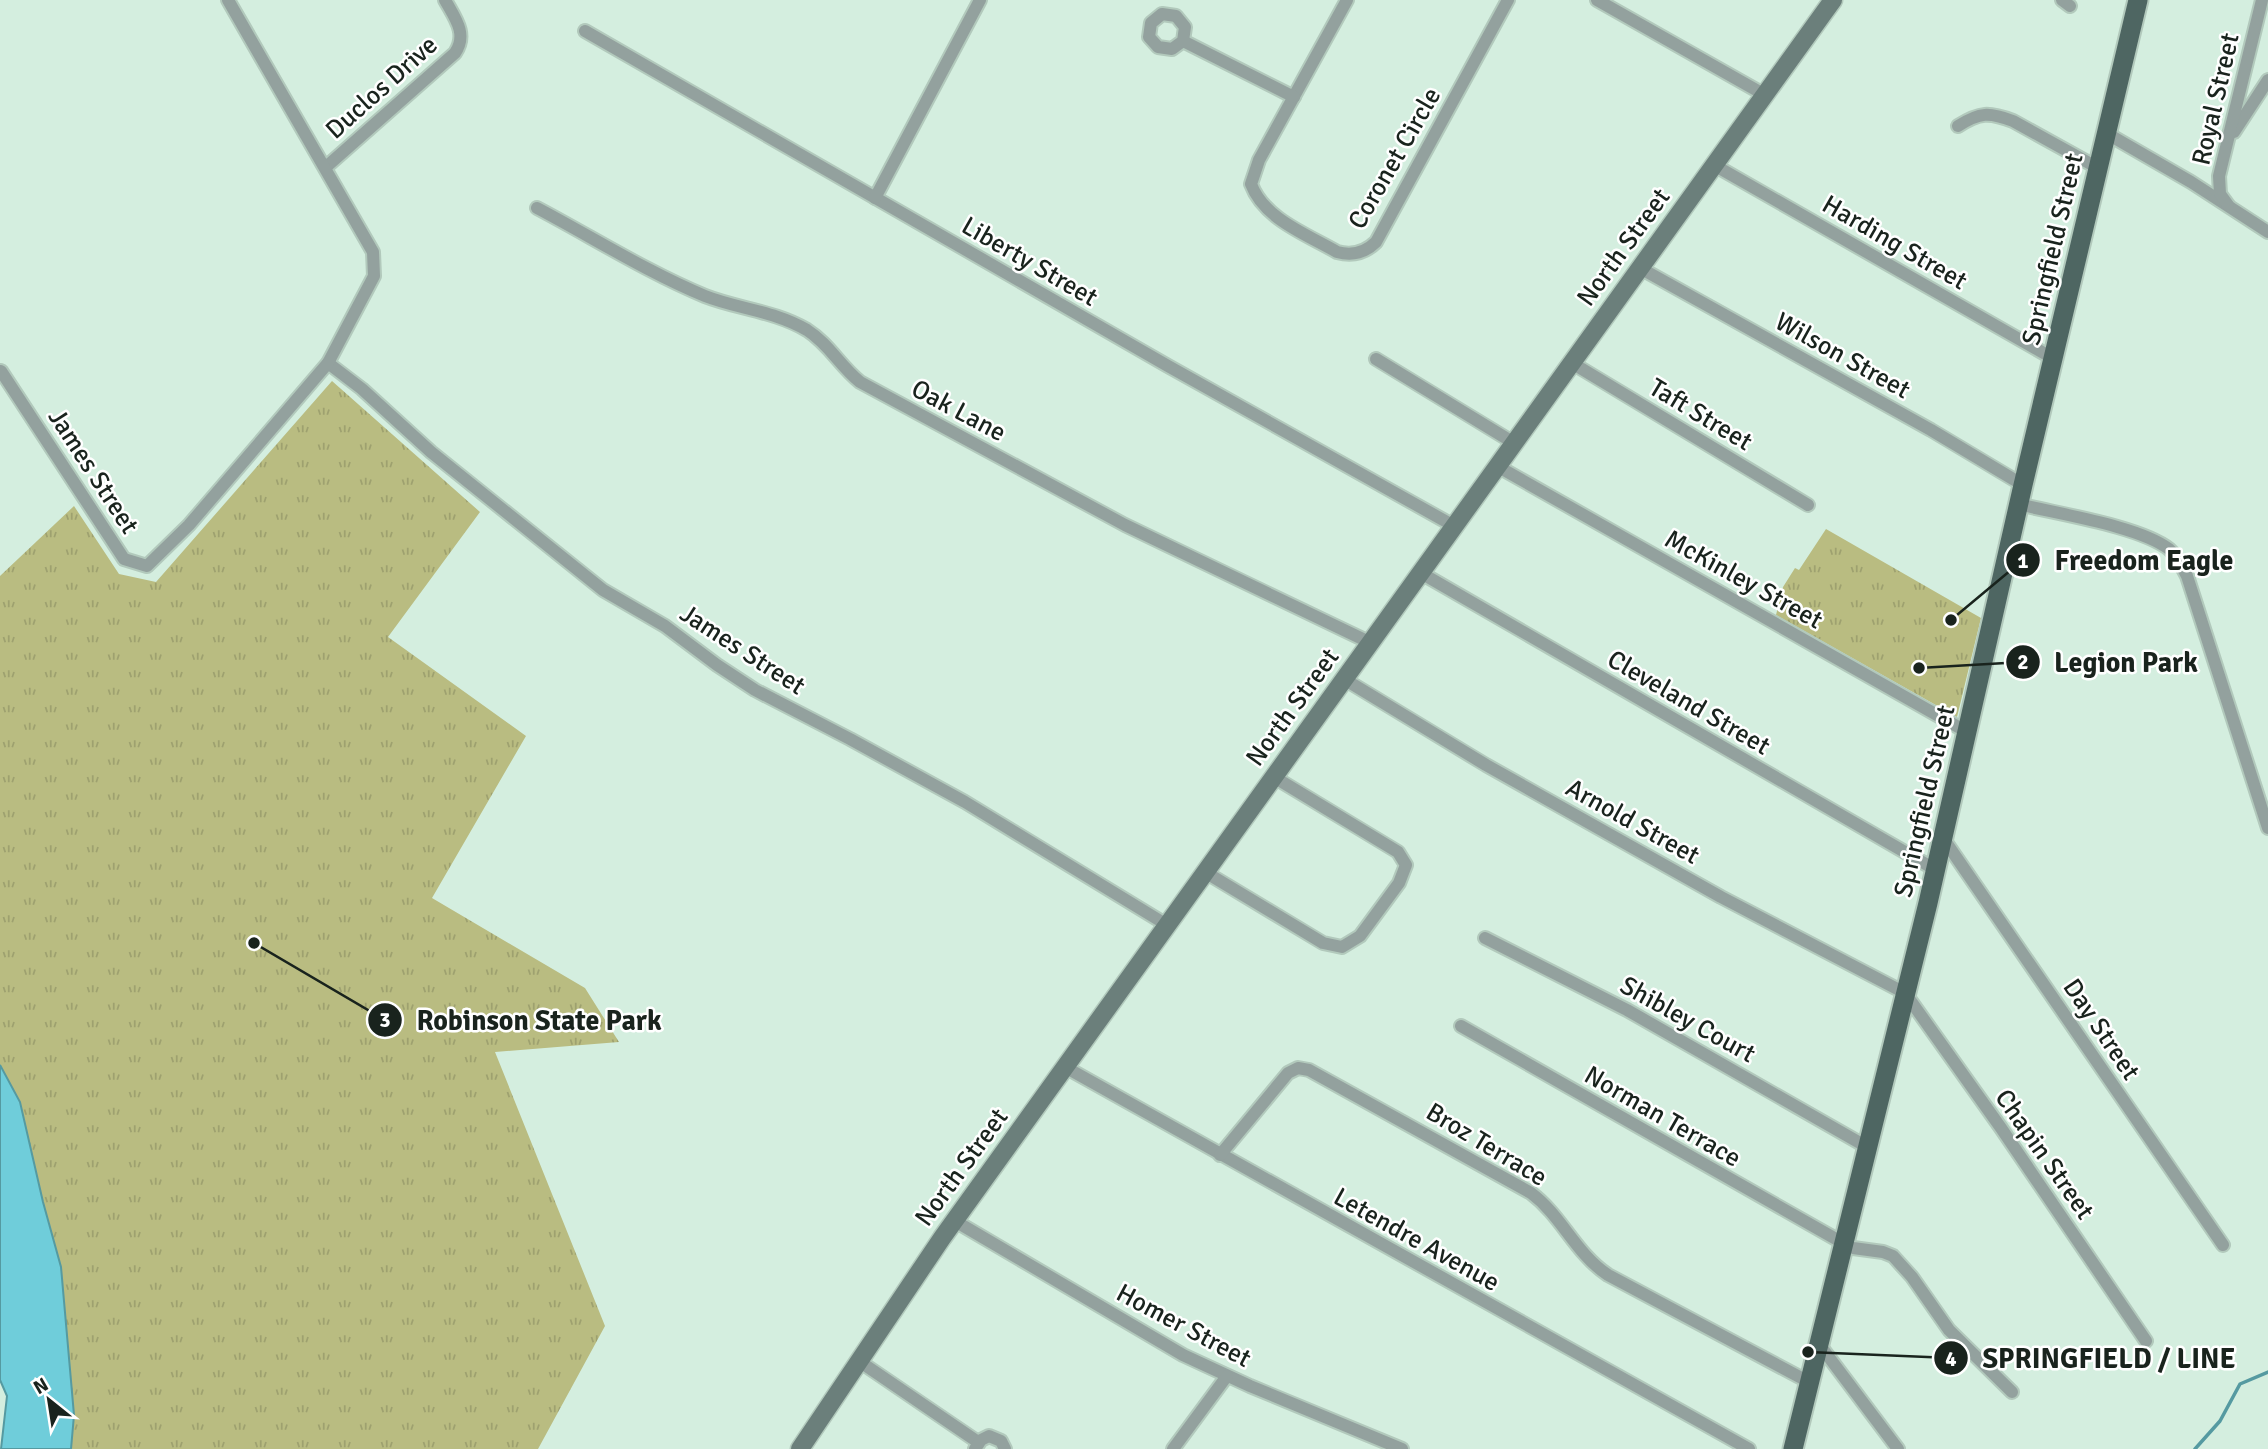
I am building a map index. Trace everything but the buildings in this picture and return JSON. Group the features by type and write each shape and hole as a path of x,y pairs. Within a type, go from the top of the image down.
{"main road":[{"name":"North Street","path":"800,1449 955,1221 1833,0"},
{"name":"Springfield Street","path":"1793,1449 1936,870 2018,504 2137,0"}],"street":[{"name":"James Street","path":"1,371 124,559 147,566 198,514 328,363 373,276 373,252 228,0"},
{"name":"Duclos Drive","path":"326,167 455,53 461,44 461,34 445,0"},
{"path":"875,198 981,0"},
{"name":"Coronet Circle","path":"1347,0 1254,172 1251,184 1261,205 1294,228 1347,255 1359,253 1376,242 1508,0"},
{"path":"1597,0 1765,95"},
{"path":"2262,0 2268,2"},
{"name":"Royal Street","path":"2228,205 2220,194 2218,183 2262,0"},
{"name":"Liberty Street","path":"585,31 1454,527"},
{"path":"1183,41 1294,97"},
{"path":"2228,141 2268,80"},
{"path":"1958,126 1973,116 2000,116 2014,121 2098,168"},
{"path":"2106,133 2228,205 2268,232"},
{"name":"Harding Street","path":"1714,165 2054,359"},
{"name":"Oak Lane","path":"537,208 683,286 728,304 791,322 830,347 860,382 1125,525 1371,643"},
{"name":"Wilson Street","path":"1640,268 1931,430 2023,485"},
{"path":"1376,359 1514,443"},
{"name":"James Street","path":"328,363 362,389 431,452 603,590 665,625 755,690 850,738 965,802 1167,925"},
{"name":"Taft Street","path":"1572,363 1808,505"},
{"name":"McKinley Street","path":"1497,467 1967,732"},
{"path":"2018,504 2129,531 2172,551 2187,576 2268,828"},
{"name":"Cleveland Street","path":"1420,573 1936,870"},
{"name":"Arnold Street","path":"1344,679 1486,765 1721,897 1905,993"},
{"path":"1205,872 1323,943 1342,947 1360,936 1399,883 1406,865 1398,852 1274,776"},
{"name":"Day Street","path":"1943,838 2223,1245"},
{"name":"Shibley Court","path":"1485,938 1627,1010 1867,1147"},
{"name":"Chapin Street","path":"1905,993 2001,1128 2146,1342"},
{"name":"Norman Terrace","path":"1461,1026 1843,1243 1853,1248 1893,1256 1912,1277 1955,1337 2011,1392"},
{"name":"Letendre Avenue","path":"1065,1068 1749,1449"},
{"name":"Broz Terrace","path":"1220,1155 1289,1073 1297,1068 1309,1070 1531,1193 1551,1212 1584,1256 1608,1275 1809,1382"},
{"name":"Homer Street","path":"955,1221 1168,1347 1227,1376 1402,1449"},
{"path":"1819,1344 1898,1449"},
{"path":"859,1361 977,1446 986,1437 992,1437 1000,1441 1005,1449"},
{"path":"1173,1449 1227,1376"}],"green space":[{"path":"332,381 480,512 388,637 526,736 432,898 585,988 619,1042 495,1052 605,1326 538,1449 39,1449 0,1227 0,576 74,506 119,574 156,582"},
{"path":"1826,529 1981,618 1957,717 1776,615 1783,587 1795,568 1799,570"}],"water":[{"path":"0,1065 20,1102 61,1267 74,1415 71,1449 1,1449 7,1396 0,1380"}],"waterway":[{"path":"2195,1449 2220,1421 2240,1384 2268,1372"}],"place":[{"name":"Freedom Eagle","path":"1951,620"},
{"name":"Legion Park","path":"1919,668"},
{"name":"Robinson State Park","path":"254,943"},
{"name":"SPRINGFIELD / LINE","path":"1808,1352"}]}
